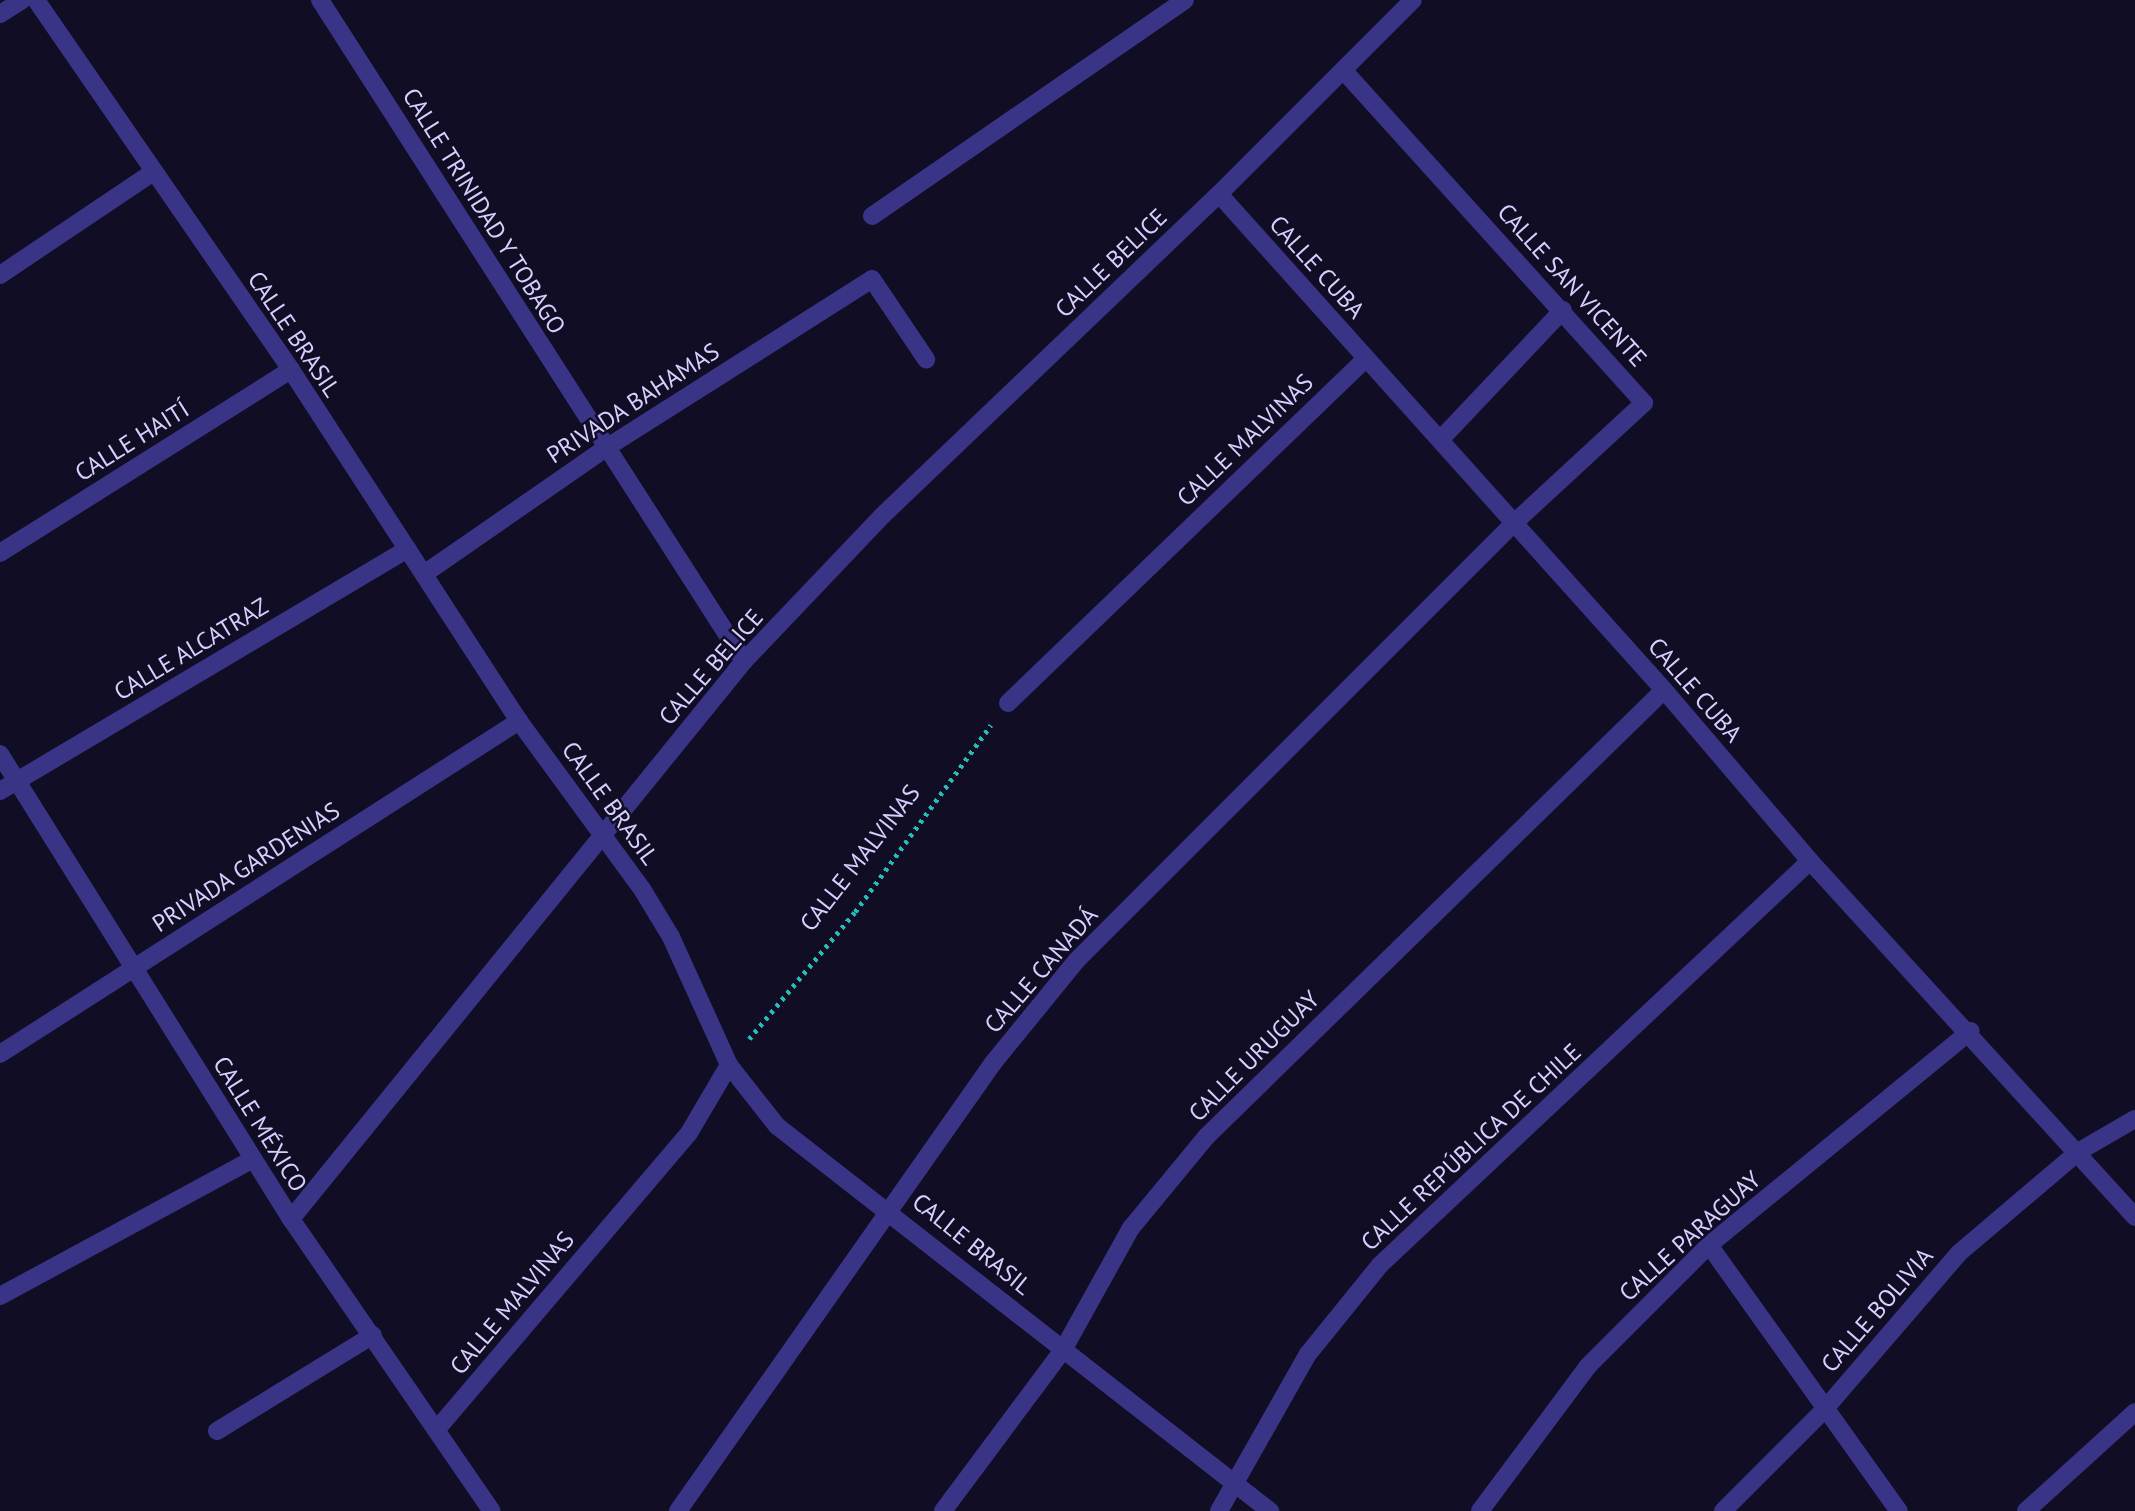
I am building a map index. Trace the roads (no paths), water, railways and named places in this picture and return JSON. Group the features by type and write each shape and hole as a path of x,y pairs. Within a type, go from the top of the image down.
{"street":[{"path":"0,14 22,0"},
{"name":"CALLE BRASIL","path":"36,0 152,173 291,370 519,721 603,835 671,937 729,1065 778,1126 891,1210 1063,1350 1270,1511"},
{"name":"CALLE TRINIDAD Y TOBAGO","path":"320,0 744,661"},
{"path":"872,216 1185,0"},
{"name":"CALLE BELICE","path":"291,1219 744,661 882,516 1219,194 1413,0"},
{"name":"CALLE SAN VICENTE","path":"1343,70 1563,310 1644,403 1514,523"},
{"path":"0,275 152,173"},
{"name":"CALLE CUBA","path":"1219,194 1664,690 1810,861 1970,1031 2135,1217"},
{"name":"PRIVADA BAHAMAS","path":"424,574 606,449 872,279 926,359"},
{"path":"1440,440 1563,310"},
{"name":"CALLE MALVINAS","path":"1008,703 1366,358"},
{"name":"CALLE HAITÍ","path":"0,553 291,370"},
{"name":"CALLE CANADÁ","path":"678,1511 993,1063 1077,960 1514,523"},
{"name":"CALLE ALCATRAZ","path":"0,791 407,549"},
{"name":"CALLE URUGUAY","path":"943,1511 1063,1350 1131,1228 1206,1137 1664,690"},
{"name":"PRIVADA GARDENIAS","path":"0,1054 519,721"},
{"name":"CALLE MÉXICO","path":"0,754 291,1219 438,1428 492,1511"},
{"name":"CALLE REPÚBLICA DE CHILE","path":"1219,1511 1308,1354 1380,1265 1810,861"},
{"name":"CALLE PARAGUAY","path":"1480,1511 1588,1366 1709,1245 1970,1031"},
{"name":"CALLE MALVINAS","path":"438,1428 689,1133 729,1065"},
{"name":"CALLE BOLIVIA","path":"1723,1511 1824,1410 1959,1253 2078,1152 2135,1119"},
{"path":"0,1296 253,1159"},
{"path":"1709,1245 1824,1410 1899,1511"},
{"path":"217,1432 373,1335"},
{"path":"2026,1511 2135,1412"}]}
